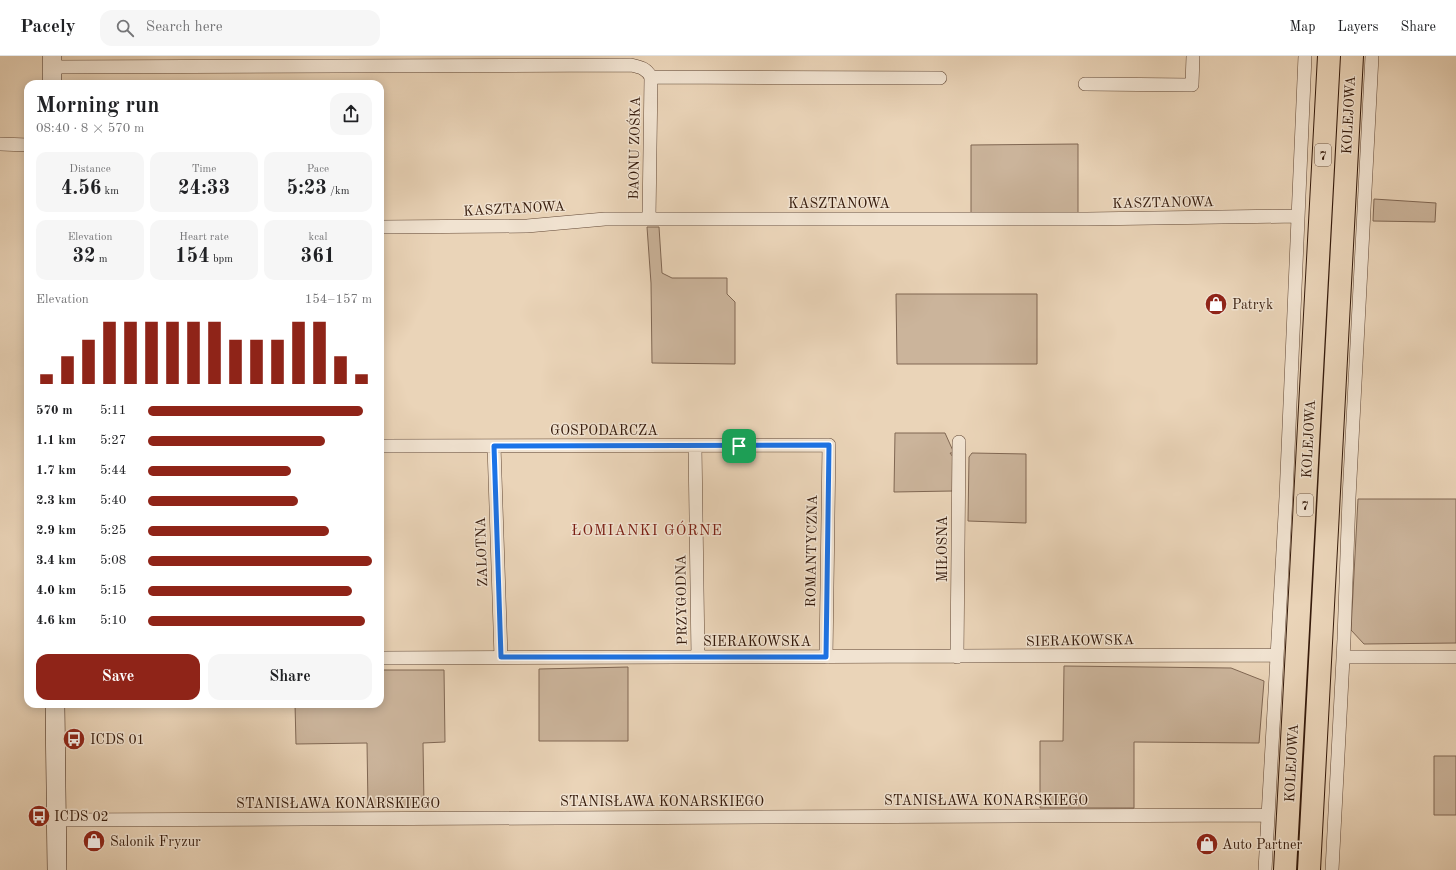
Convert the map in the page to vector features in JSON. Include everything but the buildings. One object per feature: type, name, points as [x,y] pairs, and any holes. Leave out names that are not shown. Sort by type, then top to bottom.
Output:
[{"type":"highway","name":"KOLEJOWA","points":[[1285,870],[1329,56]]},
{"type":"highway","name":"KOLEJOWA","points":[[1309,870],[1352,56]]},
{"type":"street","points":[[1085,84],[1192,85],[1193,56]]},
{"type":"street","name":"KOLEJOWA","points":[[1265,870],[1277,655],[1305,56]]},
{"type":"street","name":"KOLEJOWA","points":[[1332,870],[1344,657],[1349,498],[1372,56]]},
{"type":"street","name":"BAONU ZOŚKA","points":[[52,69],[631,65],[641,67],[647,70],[651,77],[648,219]]},
{"type":"street","name":"BAONU ZOŚKA","points":[[651,77],[940,78]]},
{"type":"street","points":[[0,144],[24,145]]},
{"type":"street","name":"KASZTANOWA","points":[[384,227],[527,226],[586,220],[648,219],[1087,219],[1298,216]]},
{"type":"street","name":"MIŁOSNA","points":[[957,657],[959,442]]},
{"type":"street","name":"GOSPODARCZA","points":[[384,446],[829,445]]},
{"type":"street","name":"ROMANTYCZNA","points":[[826,657],[829,445]]},
{"type":"street","name":"ZALOTNA","points":[[494,446],[501,657]]},
{"type":"street","name":"PRZYGODNA","points":[[694,446],[698,657]]},
{"type":"street","name":"SIERAKOWSKA","points":[[384,658],[1277,655]]},
{"type":"street","points":[[1344,657],[1456,657]]},
{"type":"street","points":[[55,708],[57,870]]},
{"type":"street","name":"STANISŁAWA KONARSKIEGO","points":[[56,820],[1268,815]]},
{"type":"shaded area","points":[[1078,144],[1078,213],[971,213],[971,145]]},
{"type":"shaded area","points":[[1374,199],[1436,203],[1435,222],[1373,221]]},
{"type":"shaded area","points":[[647,227],[659,227],[662,273],[672,278],[727,278],[727,294],[735,302],[735,364],[652,363],[651,283]]},
{"type":"shaded area","points":[[896,294],[1037,294],[1037,364],[897,364]]},
{"type":"shaded area","points":[[895,433],[945,433],[954,453],[950,453],[953,457],[953,491],[894,492]]},
{"type":"shaded area","points":[[972,453],[1026,454],[1026,523],[968,521],[969,457]]},
{"type":"shaded area","points":[[1358,499],[1456,499],[1456,643],[1364,644],[1351,630]]},
{"type":"shaded area","points":[[1064,666],[1231,668],[1264,681],[1259,743],[1134,742],[1134,808],[1040,808],[1040,741],[1063,741]]},
{"type":"shaded area","points":[[628,667],[628,741],[539,741],[539,669]]},
{"type":"shaded area","points":[[384,670],[444,670],[445,742],[423,743],[424,807],[368,807],[367,743],[296,744],[295,708],[384,708]]},
{"type":"shaded area","points":[[1434,756],[1456,756],[1456,815],[1434,815]]},
{"type":"place","name":"Patryk","points":[[1216,304]]},
{"type":"place","name":"ICDS 01","points":[[74,739]]},
{"type":"place","name":"ICDS 02","points":[[39,816]]},
{"type":"place","name":"Salonik Fryzur","points":[[94,841]]},
{"type":"place","name":"Auto Partner","points":[[1207,844]]},
{"type":"district","name":"ŁOMIANKI GÓRNE","points":[[647,530]]},
{"type":"route","points":[[829,445],[826,657],[501,657],[494,446],[739,446],[829,445]]}]
